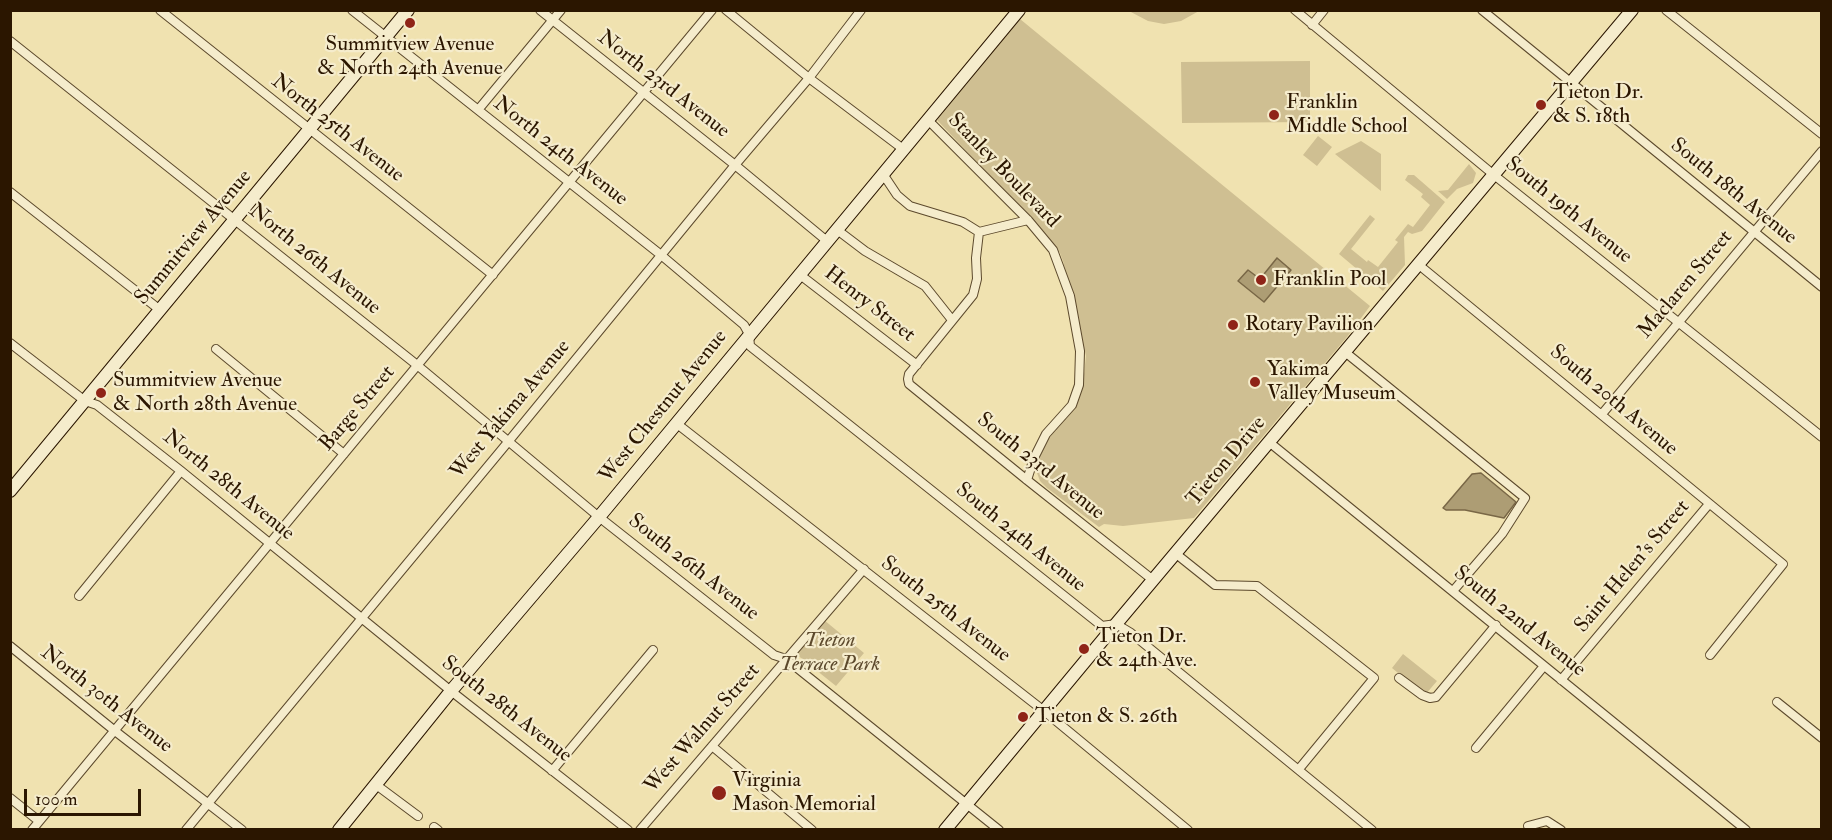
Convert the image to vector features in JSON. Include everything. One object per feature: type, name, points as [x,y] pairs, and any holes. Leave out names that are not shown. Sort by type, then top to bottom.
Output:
[{"type":"main road","name":"Summitview Avenue","points":[[10,491],[408,10]]},
{"type":"main road","name":"West Chestnut Avenue","points":[[339,830],[451,691],[599,517],[1019,10]]},
{"type":"main road","name":"Tieton Drive","points":[[945,830],[1632,10]]},
{"type":"street","name":"North 25th Avenue","points":[[160,10],[493,275]]},
{"type":"street","name":"North 24th Avenue","points":[[352,10],[662,255]]},
{"type":"street","name":"North 23rd Avenue","points":[[540,10],[735,165]]},
{"type":"street","points":[[478,110],[561,10]]},
{"type":"street","name":"Barge Street","points":[[32,830],[645,94],[712,10]]},
{"type":"street","points":[[726,10],[809,78],[903,149]]},
{"type":"street","name":"West Yakima Avenue","points":[[186,830],[809,78],[861,10]]},
{"type":"street","name":"South 19th Avenue","points":[[1295,10],[1494,175],[1821,437]]},
{"type":"street","points":[[1312,24],[1324,10]]},
{"type":"street","name":"South 18th Avenue","points":[[1482,10],[1821,287]]},
{"type":"street","points":[[1666,10],[1821,134]]},
{"type":"street","name":"North 26th Avenue","points":[[10,41],[417,365],[508,442]]},
{"type":"street","name":"Stanley Boulevard","points":[[928,120],[1028,220],[1053,250],[1070,296],[1080,351],[1079,385],[1072,405],[1047,435],[1034,458],[1027,480]]},
{"type":"street","name":"Maclaren Street","points":[[1602,414],[1821,151]]},
{"type":"street","points":[[735,165],[827,241]]},
{"type":"street","points":[[882,174],[897,195],[910,206],[963,222],[980,232],[1028,220]]},
{"type":"street","points":[[10,192],[160,310]]},
{"type":"street","points":[[837,229],[865,251],[925,286],[952,320]]},
{"type":"street","points":[[917,365],[973,295],[977,279],[976,258],[980,232]]},
{"type":"street","name":"South 24th Avenue","points":[[662,255],[744,326],[749,334],[750,346],[1102,626],[1116,624],[1372,830]]},
{"type":"street","name":"South 20th Avenue","points":[[1419,265],[1783,564],[1710,655]]},
{"type":"street","name":"Henry Street","points":[[799,273],[917,365]]},
{"type":"street","name":"North 28th Avenue","points":[[10,343],[85,401],[97,405],[362,618]]},
{"type":"street","points":[[216,350],[344,454]]},
{"type":"street","points":[[1345,352],[1525,498],[1502,534],[1453,591]]},
{"type":"street","name":"South 23rd Avenue","points":[[917,365],[908,379],[909,384],[1153,580]]},
{"type":"street","name":"South 25th Avenue","points":[[676,423],[1044,711],[1188,830]]},
{"type":"street","name":"South 26th Avenue","points":[[508,442],[599,517],[774,654],[786,659],[999,830]]},
{"type":"street","name":"South 22nd Avenue","points":[[1269,442],[1746,830]]},
{"type":"street","points":[[79,596],[181,471]]},
{"type":"street","name":"Saint Helen's Street","points":[[1561,680],[1709,504]]},
{"type":"street","points":[[1175,554],[1215,585],[1257,586],[1374,678],[1299,769]]},
{"type":"street","name":"West Walnut Street","points":[[640,830],[864,569]]},
{"type":"street","name":"South 28th Avenue","points":[[362,618],[628,830]]},
{"type":"street","points":[[1399,678],[1422,695],[1430,698],[1436,697],[1496,625]]},
{"type":"street","name":"North 30th Avenue","points":[[10,646],[242,830]]},
{"type":"street","points":[[552,771],[653,650]]},
{"type":"street","points":[[1476,748],[1544,666]]},
{"type":"street","points":[[1777,702],[1821,738]]},
{"type":"street","points":[[712,746],[812,830]]},
{"type":"street","points":[[375,784],[418,816]]},
{"type":"street","points":[[10,798],[39,821]]},
{"type":"street","points":[[1527,826],[1547,821],[1561,830]]},
{"type":"green space","points":[[1129,11],[1199,11],[1181,21],[1164,24],[1148,21]]},
{"type":"green space","points":[[1020,19],[1370,306],[1347,337],[1194,518],[1123,526],[1104,524],[1099,527],[1047,488],[1040,481],[1037,473],[1037,464],[1046,442],[1077,402],[1083,383],[1086,356],[1063,261],[1047,236],[937,120]]},
{"type":"green space","points":[[1310,61],[1310,122],[1182,123],[1181,62]]},
{"type":"green space","points":[[1318,136],[1332,147],[1317,166],[1303,155]]},
{"type":"green space","points":[[1361,141],[1381,154],[1381,191],[1335,154]]},
{"type":"green space","points":[[1469,164],[1476,173],[1473,183],[1457,189],[1447,199],[1438,191],[1448,190]]},
{"type":"green space","points":[[1408,175],[1414,175],[1445,202],[1422,231],[1412,234],[1408,232],[1404,237],[1405,265],[1383,291],[1339,254],[1370,215],[1375,219],[1351,249],[1367,262],[1368,260],[1378,267],[1398,242],[1395,240],[1408,224],[1413,227],[1430,205],[1421,197],[1423,194],[1405,180]]},
{"type":"green space","name":"Tieton Terrace Park","points":[[824,620],[864,653],[836,686],[796,654]]},
{"type":"green space","points":[[1403,654],[1437,681],[1425,695],[1392,668]]},
{"type":"shaded area","name":"Franklin Pool","points":[[1277,258],[1291,270],[1264,302],[1238,281],[1248,270],[1260,279]]},
{"type":"shaded area","points":[[1481,473],[1516,502],[1504,518],[1443,508],[1472,474]]},
{"type":"place","name":"Summitview Avenue & North 24th Avenue","points":[[410,23]]},
{"type":"place","name":"Tieton Dr. & S. 18th","points":[[1541,105]]},
{"type":"place","name":"Franklin Middle School","points":[[1274,115]]},
{"type":"place","name":"Franklin Pool","points":[[1261,280]]},
{"type":"place","name":"Rotary Pavilion","points":[[1233,325]]},
{"type":"place","name":"Yakima Valley Museum","points":[[1255,382]]},
{"type":"place","name":"Summitview Avenue & North 28th Avenue","points":[[101,393]]},
{"type":"place","name":"Tieton Dr. & 24th Ave.","points":[[1084,649]]},
{"type":"place","name":"Tieton & S. 26th","points":[[1023,717]]},
{"type":"place","name":"Virginia Mason Memorial","points":[[719,793]]}]
